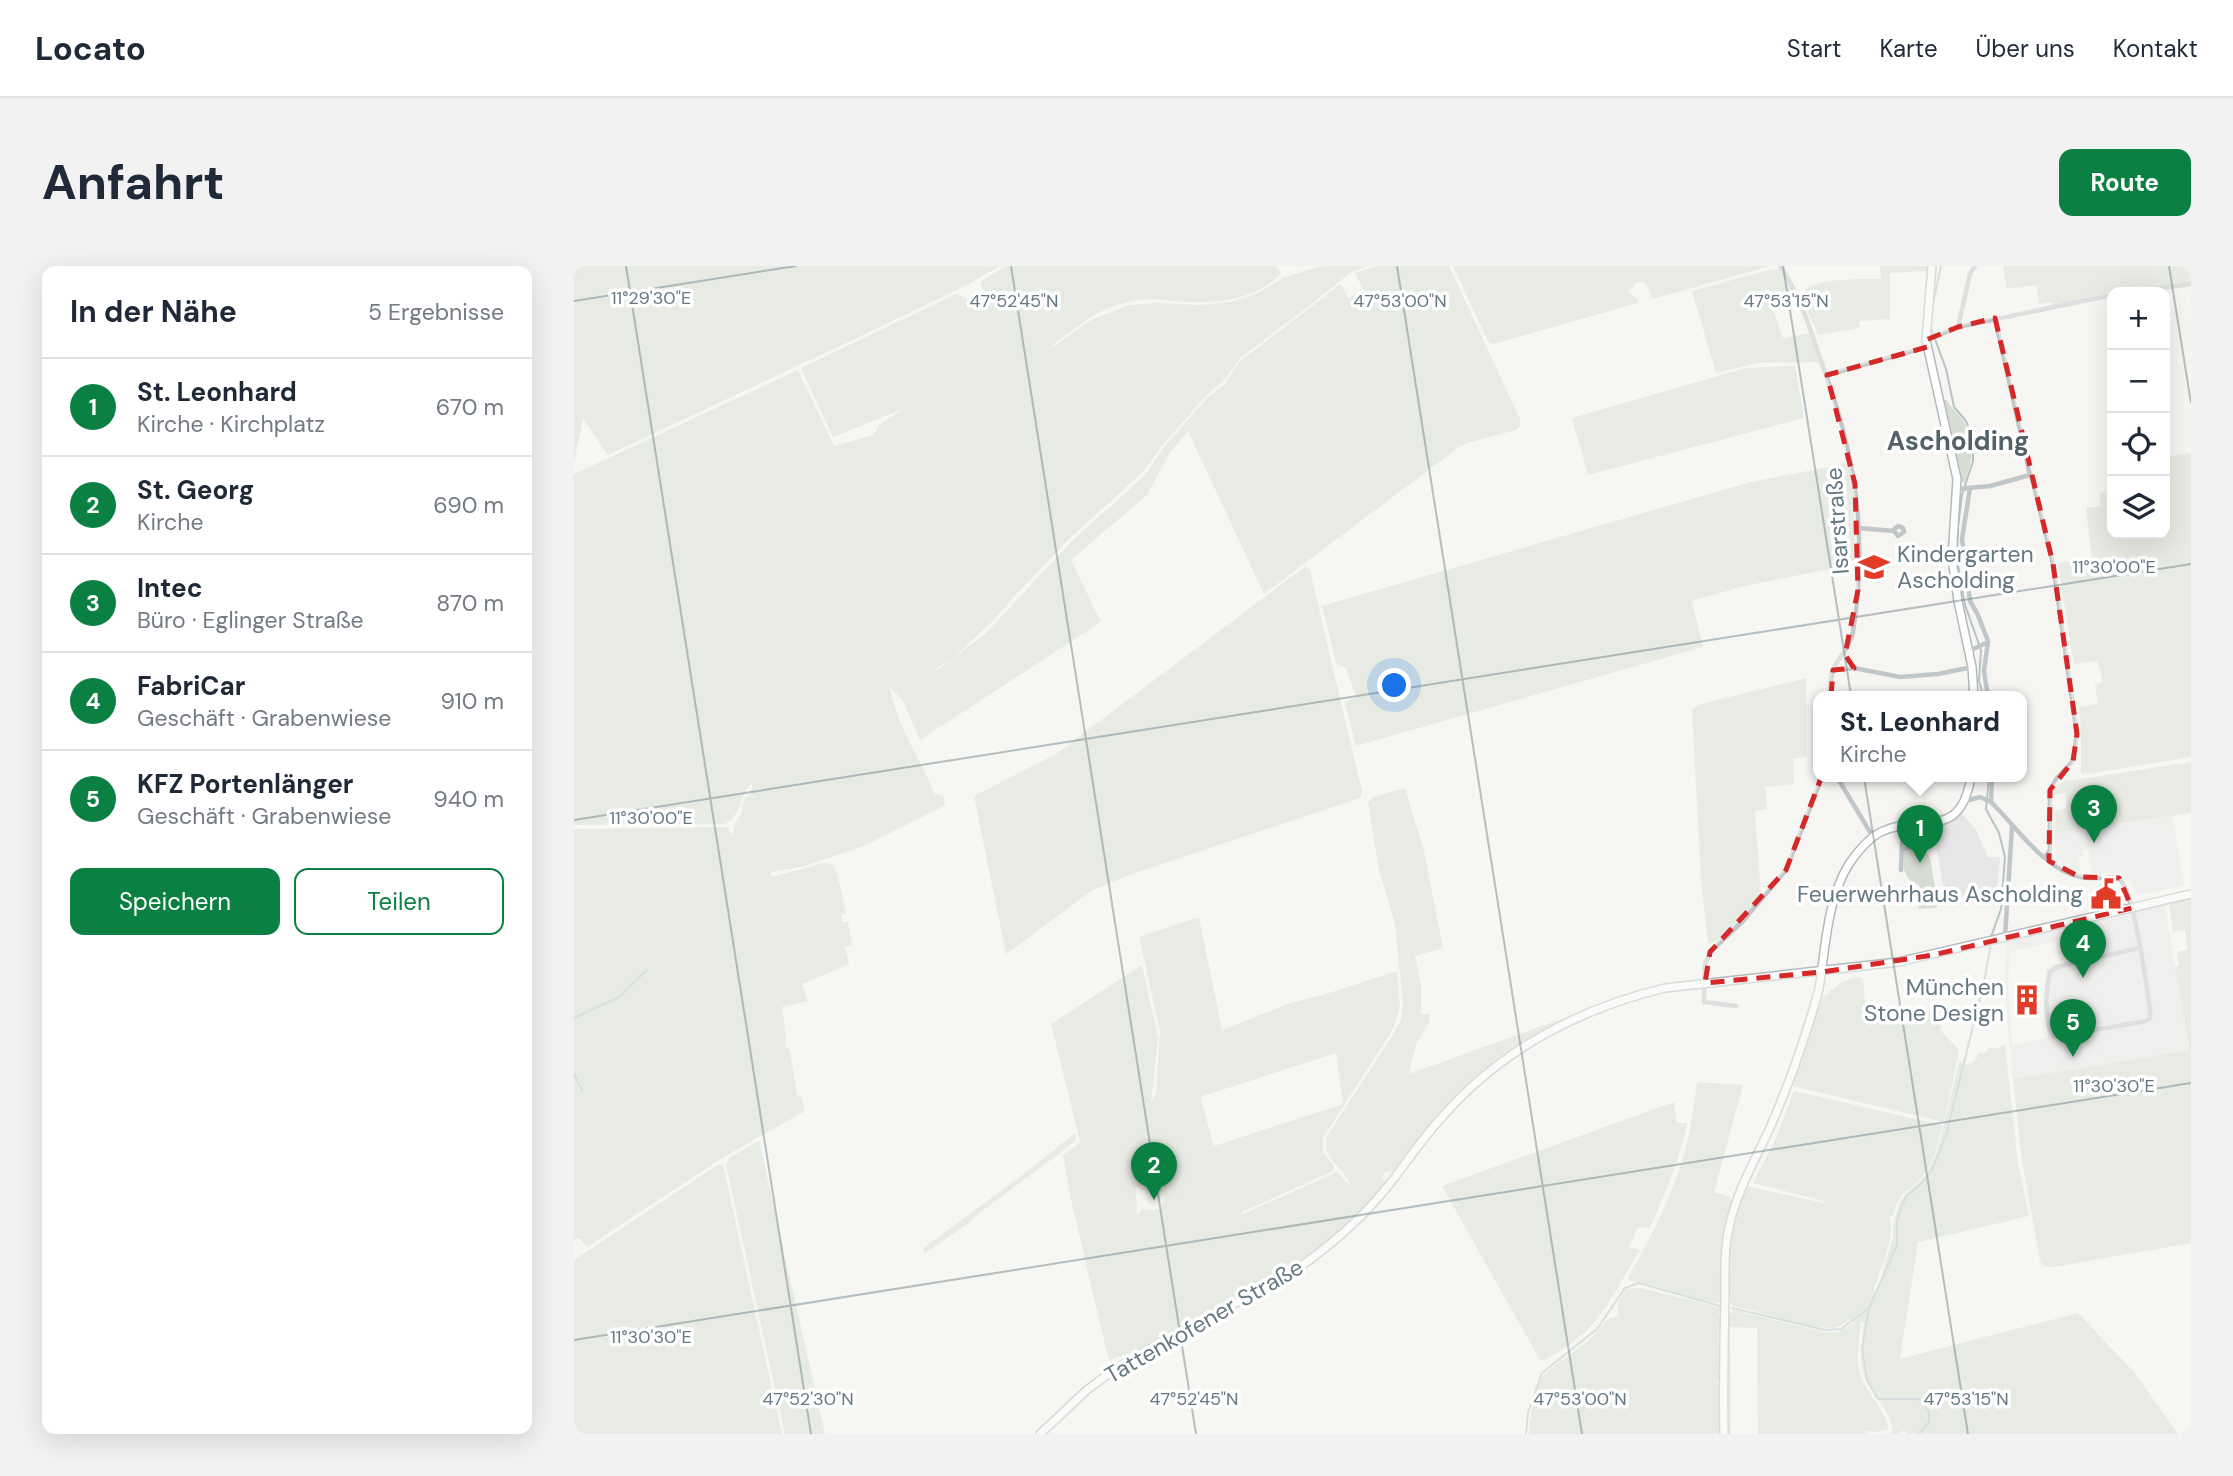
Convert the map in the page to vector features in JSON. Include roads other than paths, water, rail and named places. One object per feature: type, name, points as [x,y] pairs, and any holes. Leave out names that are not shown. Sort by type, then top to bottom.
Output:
[{"type":"main road","points":[[1933,266],[1930,340],[1956,473],[1964,489],[1952,559],[1958,601],[1972,649],[1974,691]]},
{"type":"main road","points":[[1724,1434],[1724,1312],[1728,1230],[1738,1197],[1769,1130],[1819,992],[1838,887],[1855,856],[1873,836],[1886,830],[1948,818],[1966,802],[1970,782]]},
{"type":"main road","name":"Tattenkofener Straße","points":[[1040,1434],[1088,1389],[1114,1370],[1291,1274],[1321,1252],[1371,1204],[1444,1114],[1473,1086],[1531,1042],[1584,1014],[1652,992],[1705,983],[1822,972],[1898,961],[2191,894]]},
{"type":"street","name":"Isarstraße","points":[[1780,266],[1797,292],[1827,375],[1856,484],[1858,590],[1852,635],[1844,655],[1833,670],[1830,691]]},
{"type":"street","points":[[1958,327],[1970,274],[1975,266]]},
{"type":"street","points":[[2170,287],[2191,284]]},
{"type":"street","points":[[1827,375],[1930,340],[1958,327],[2107,296]]},
{"type":"street","points":[[1995,318],[2053,564],[2077,733],[2073,761],[2056,779],[2050,790],[2050,850],[2045,858]]},
{"type":"street","points":[[1987,691],[1984,671],[1988,641],[1970,601],[1962,539],[1964,489],[1990,486],[2031,475]]},
{"type":"street","points":[[1858,528],[1894,531]]},
{"type":"street","points":[[1972,649],[1988,641]]},
{"type":"street","points":[[1844,655],[1854,668]]},
{"type":"street","points":[[1833,670],[1854,668],[1902,677],[1938,674],[1972,667]]},
{"type":"street","points":[[1737,1006],[1704,1002],[1705,964],[1710,953],[1743,921],[1786,870],[1820,782]]},
{"type":"street","points":[[1840,782],[1873,836]]},
{"type":"street","points":[[1986,800],[1991,782]]},
{"type":"street","points":[[1969,790],[1986,800],[2058,868],[2080,877],[2119,877],[2128,889],[2132,908],[2150,1008],[2150,1018],[2146,1021],[2054,1037],[2047,1012],[2050,972],[2057,967],[2139,948]]},
{"type":"street","points":[[1966,802],[1986,800]]},
{"type":"street","points":[[1901,870],[1902,842],[1906,837],[1907,825]]},
{"type":"street","points":[[1903,849],[1924,845],[1921,825]]},
{"type":"street","points":[[2001,939],[2013,826]]},
{"type":"waterway","points":[[1932,308],[1941,266]]},
{"type":"waterway","points":[[1931,328],[1946,369],[1954,407],[1966,421],[1973,441],[1973,461],[1962,495],[1957,560],[1965,605],[1981,650],[1979,681],[1982,691]]},
{"type":"waterway","points":[[1989,782],[1986,809],[1999,833],[2005,857],[2001,909],[1991,937]]},
{"type":"waterway","points":[[1919,1434],[1929,1422],[1929,1413],[1919,1399],[1878,1399],[1867,1380],[1862,1349],[1869,1308],[1897,1245],[1897,1220],[1906,1196],[1922,1183],[1932,1170],[1946,1135],[1991,943]]},
{"type":"waterway","points":[[574,1018],[619,997],[647,970]]},
{"type":"waterway","points":[[574,1074],[582,1090]]},
{"type":"waterway","points":[[1526,1434],[1528,1413],[1542,1373],[1597,1329],[1625,1288],[1639,1283],[1720,1306]]},
{"type":"waterway","points":[[1732,1308],[1825,1330],[1841,1329],[1868,1309]]},
{"type":"place","name":"Kindergarten Ascholding","points":[[1874,567]]},
{"type":"place","name":"Intec","points":[[2094,843]]},
{"type":"place","name":"St. Leonhard","points":[[1920,863]]},
{"type":"place","name":"Feuerwehrhaus Ascholding","points":[[2106,894]]},
{"type":"place","name":"FabriCar","points":[[2083,978]]},
{"type":"place","name":"München Stone Design","points":[[2027,1000]]},
{"type":"place","name":"KFZ Portenlänger","points":[[2073,1057]]},
{"type":"place","name":"St. Georg","points":[[1154,1200]]},
{"type":"district","name":"Ascholding","points":[[1958,441]]}]
